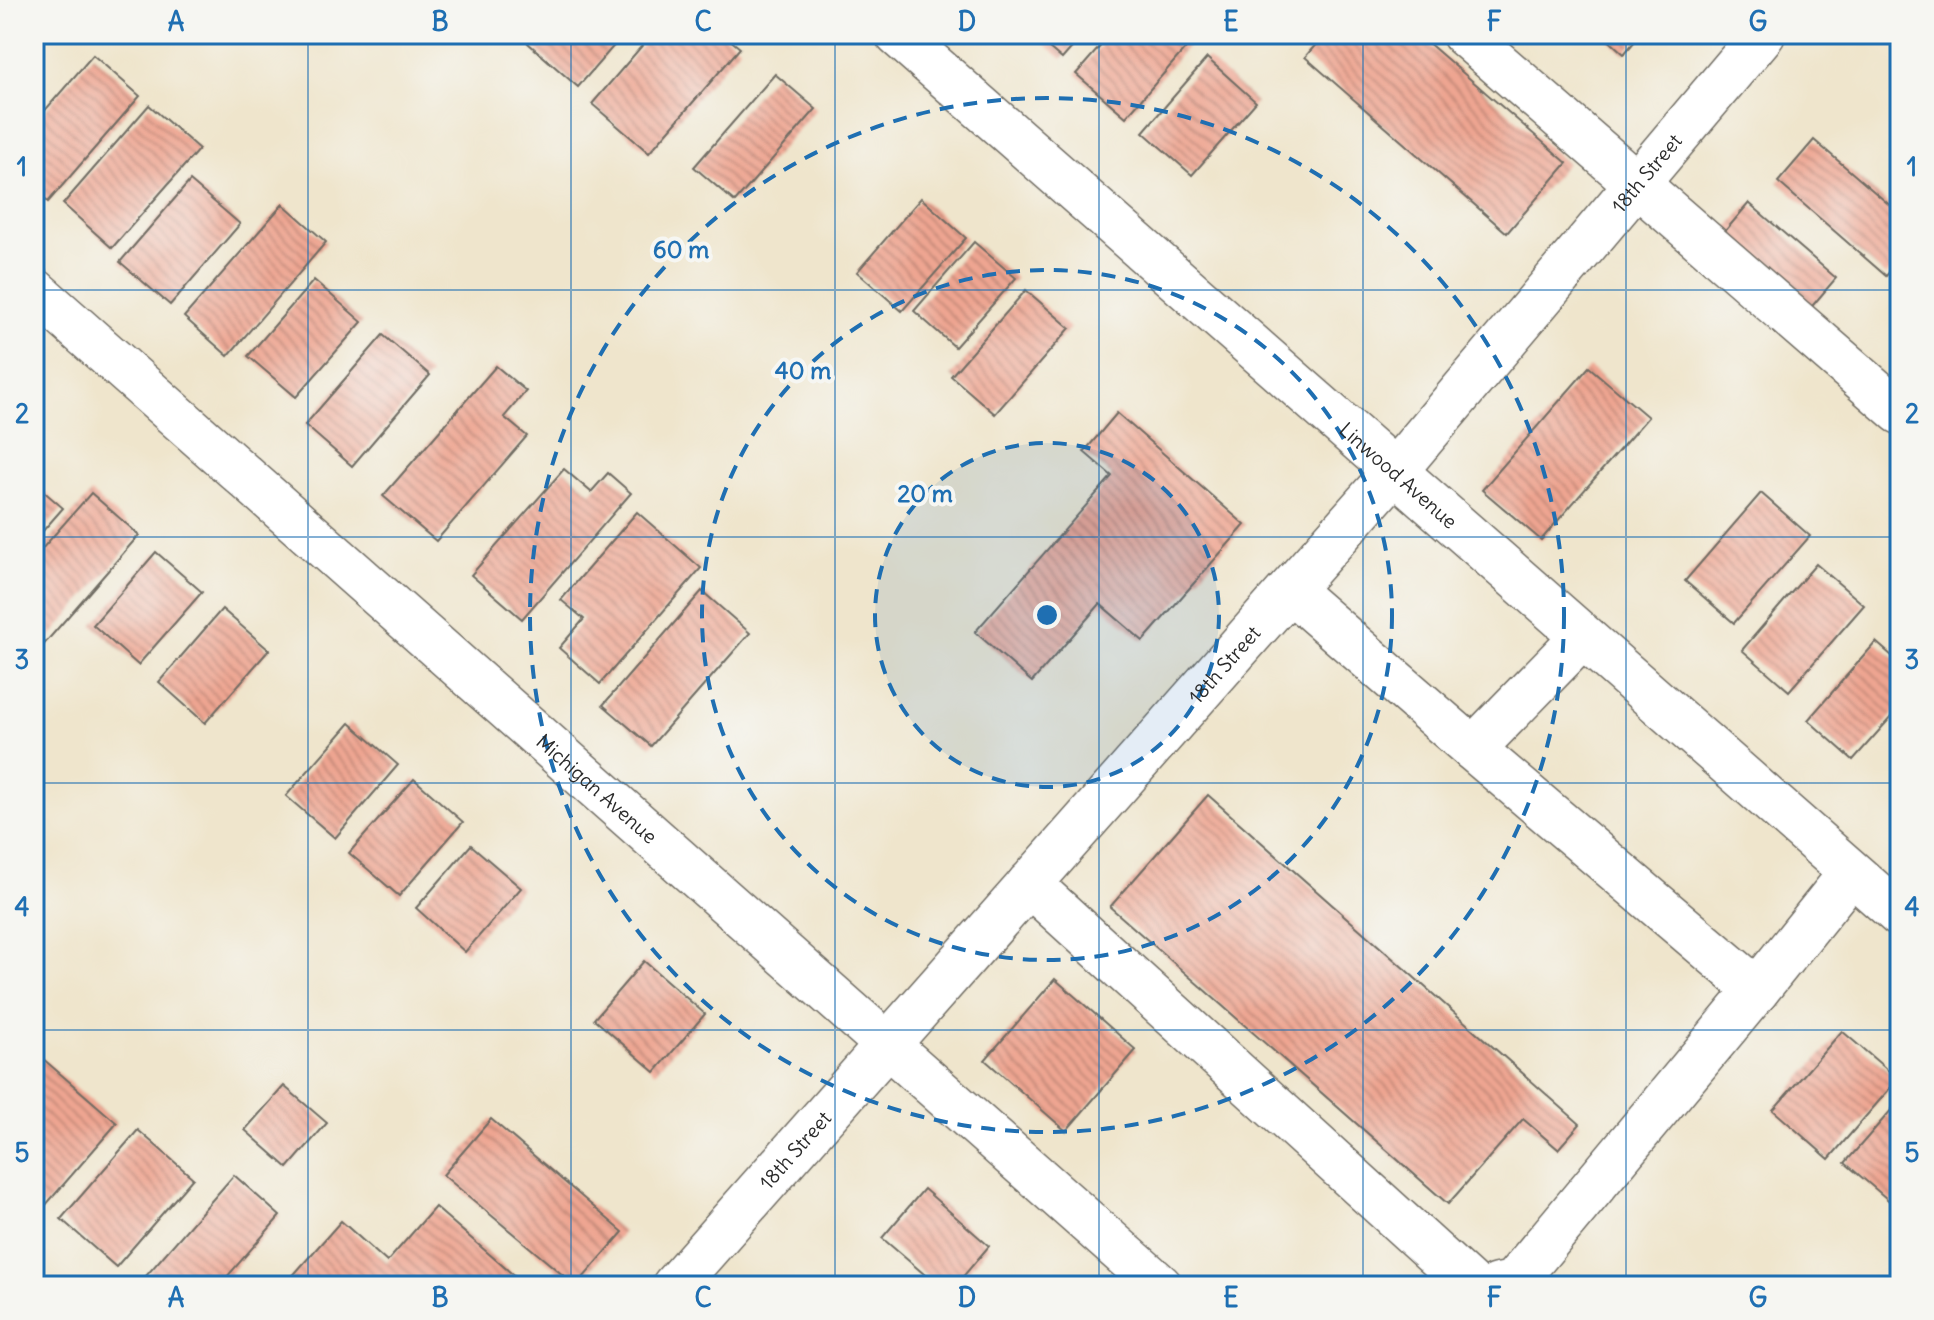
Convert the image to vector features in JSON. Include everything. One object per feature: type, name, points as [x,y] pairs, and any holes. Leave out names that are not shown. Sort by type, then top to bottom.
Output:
[{"type":"street","name":"Linwood Avenue","points":[[897,34],[1900,915]]},
{"type":"street","points":[[1464,34],[1900,412]]},
{"type":"street","name":"18th Street","points":[[674,1286],[1394,472],[1763,34]]},
{"type":"street","name":"Michigan Avenue","points":[[34,290],[1160,1286]]},
{"type":"street","points":[[1290,590],[1757,990]]},
{"type":"street","points":[[1473,749],[1582,637]]},
{"type":"street","points":[[1497,1286],[1513,1283],[1851,873]]},
{"type":"street","points":[[1029,884],[1471,1286]]},
{"type":"building","points":[[535,34],[624,34],[578,87],[528,43]]},
{"type":"building","points":[[652,34],[723,34],[740,48],[649,153],[592,104]]},
{"type":"building","points":[[1033,34],[1084,34],[1062,59]]},
{"type":"building","points":[[1111,34],[1198,34],[1126,117],[1076,74]]},
{"type":"building","points":[[1325,34],[1418,34],[1567,163],[1507,233],[1305,57]]},
{"type":"building","points":[[1602,34],[1641,34],[1624,54]]},
{"type":"building","points":[[93,55],[140,96],[48,202],[34,190],[34,123]]},
{"type":"building","points":[[1207,58],[1256,102],[1192,175],[1143,132]]},
{"type":"building","points":[[775,74],[816,109],[735,202],[694,167]]},
{"type":"building","points":[[149,105],[199,149],[112,248],[63,204]]},
{"type":"building","points":[[1814,140],[1900,214],[1900,260],[1886,276],[1778,182]]},
{"type":"building","points":[[190,181],[240,224],[170,305],[120,262]]},
{"type":"building","points":[[921,198],[966,238],[902,311],[857,272]]},
{"type":"building","points":[[1749,203],[1836,278],[1802,318],[1715,243]]},
{"type":"building","points":[[283,204],[326,242],[228,356],[184,317]]},
{"type":"building","points":[[974,242],[1016,278],[955,347],[914,311]]},
{"type":"building","points":[[314,280],[362,322],[296,397],[248,356]]},
{"type":"building","points":[[1026,290],[1070,328],[995,414],[951,376]]},
{"type":"building","points":[[383,335],[430,375],[352,466],[305,425]]},
{"type":"building","points":[[496,366],[526,391],[504,417],[527,436],[436,541],[383,496]]},
{"type":"building","points":[[1589,367],[1648,417],[1541,540],[1482,490]]},
{"type":"building","points":[[1117,413],[1245,525],[1143,641],[1100,604],[1032,682],[975,632],[1112,476],[1084,452]]},
{"type":"building","points":[[564,469],[591,492],[608,473],[631,493],[522,619],[471,575]]},
{"type":"building","points":[[34,483],[63,508],[34,541]]},
{"type":"building","points":[[91,493],[139,535],[39,650],[34,646],[34,558]]},
{"type":"building","points":[[1761,493],[1810,536],[1734,623],[1685,581]]},
{"type":"building","points":[[637,512],[701,568],[600,684],[559,648],[584,619],[561,600]]},
{"type":"building","points":[[156,552],[202,592],[138,665],[93,625]]},
{"type":"building","points":[[1816,564],[1864,605],[1789,691],[1742,650]]},
{"type":"building","points":[[702,591],[750,633],[651,746],[603,705]]},
{"type":"building","points":[[222,609],[269,650],[205,723],[159,682]]},
{"type":"building","points":[[1876,642],[1900,663],[1900,707],[1853,760],[1808,720]]},
{"type":"building","points":[[350,723],[398,765],[335,838],[286,796]]},
{"type":"building","points":[[414,779],[463,822],[399,896],[349,853]]},
{"type":"building","points":[[1208,795],[1580,1124],[1558,1149],[1523,1119],[1448,1204],[1110,907]]},
{"type":"building","points":[[471,845],[521,888],[465,952],[416,908]]},
{"type":"building","points":[[644,961],[705,1014],[655,1072],[594,1019]]},
{"type":"building","points":[[1055,979],[1136,1050],[1066,1131],[985,1060]]},
{"type":"building","points":[[1842,1031],[1898,1079],[1829,1159],[1773,1110]]},
{"type":"building","points":[[34,1051],[117,1123],[44,1207],[34,1198]]},
{"type":"building","points":[[284,1086],[327,1123],[288,1168],[245,1130]]},
{"type":"building","points":[[1900,1100],[1900,1210],[1845,1163]]},
{"type":"building","points":[[491,1119],[623,1232],[576,1286],[443,1175]]},
{"type":"building","points":[[138,1130],[193,1178],[116,1267],[61,1219]]},
{"type":"building","points":[[234,1175],[280,1216],[219,1286],[141,1286],[139,1284]]},
{"type":"building","points":[[924,1189],[989,1246],[955,1286],[938,1286],[882,1238]]},
{"type":"building","points":[[435,1207],[526,1286],[296,1286],[289,1280],[341,1221],[387,1262]]}]
